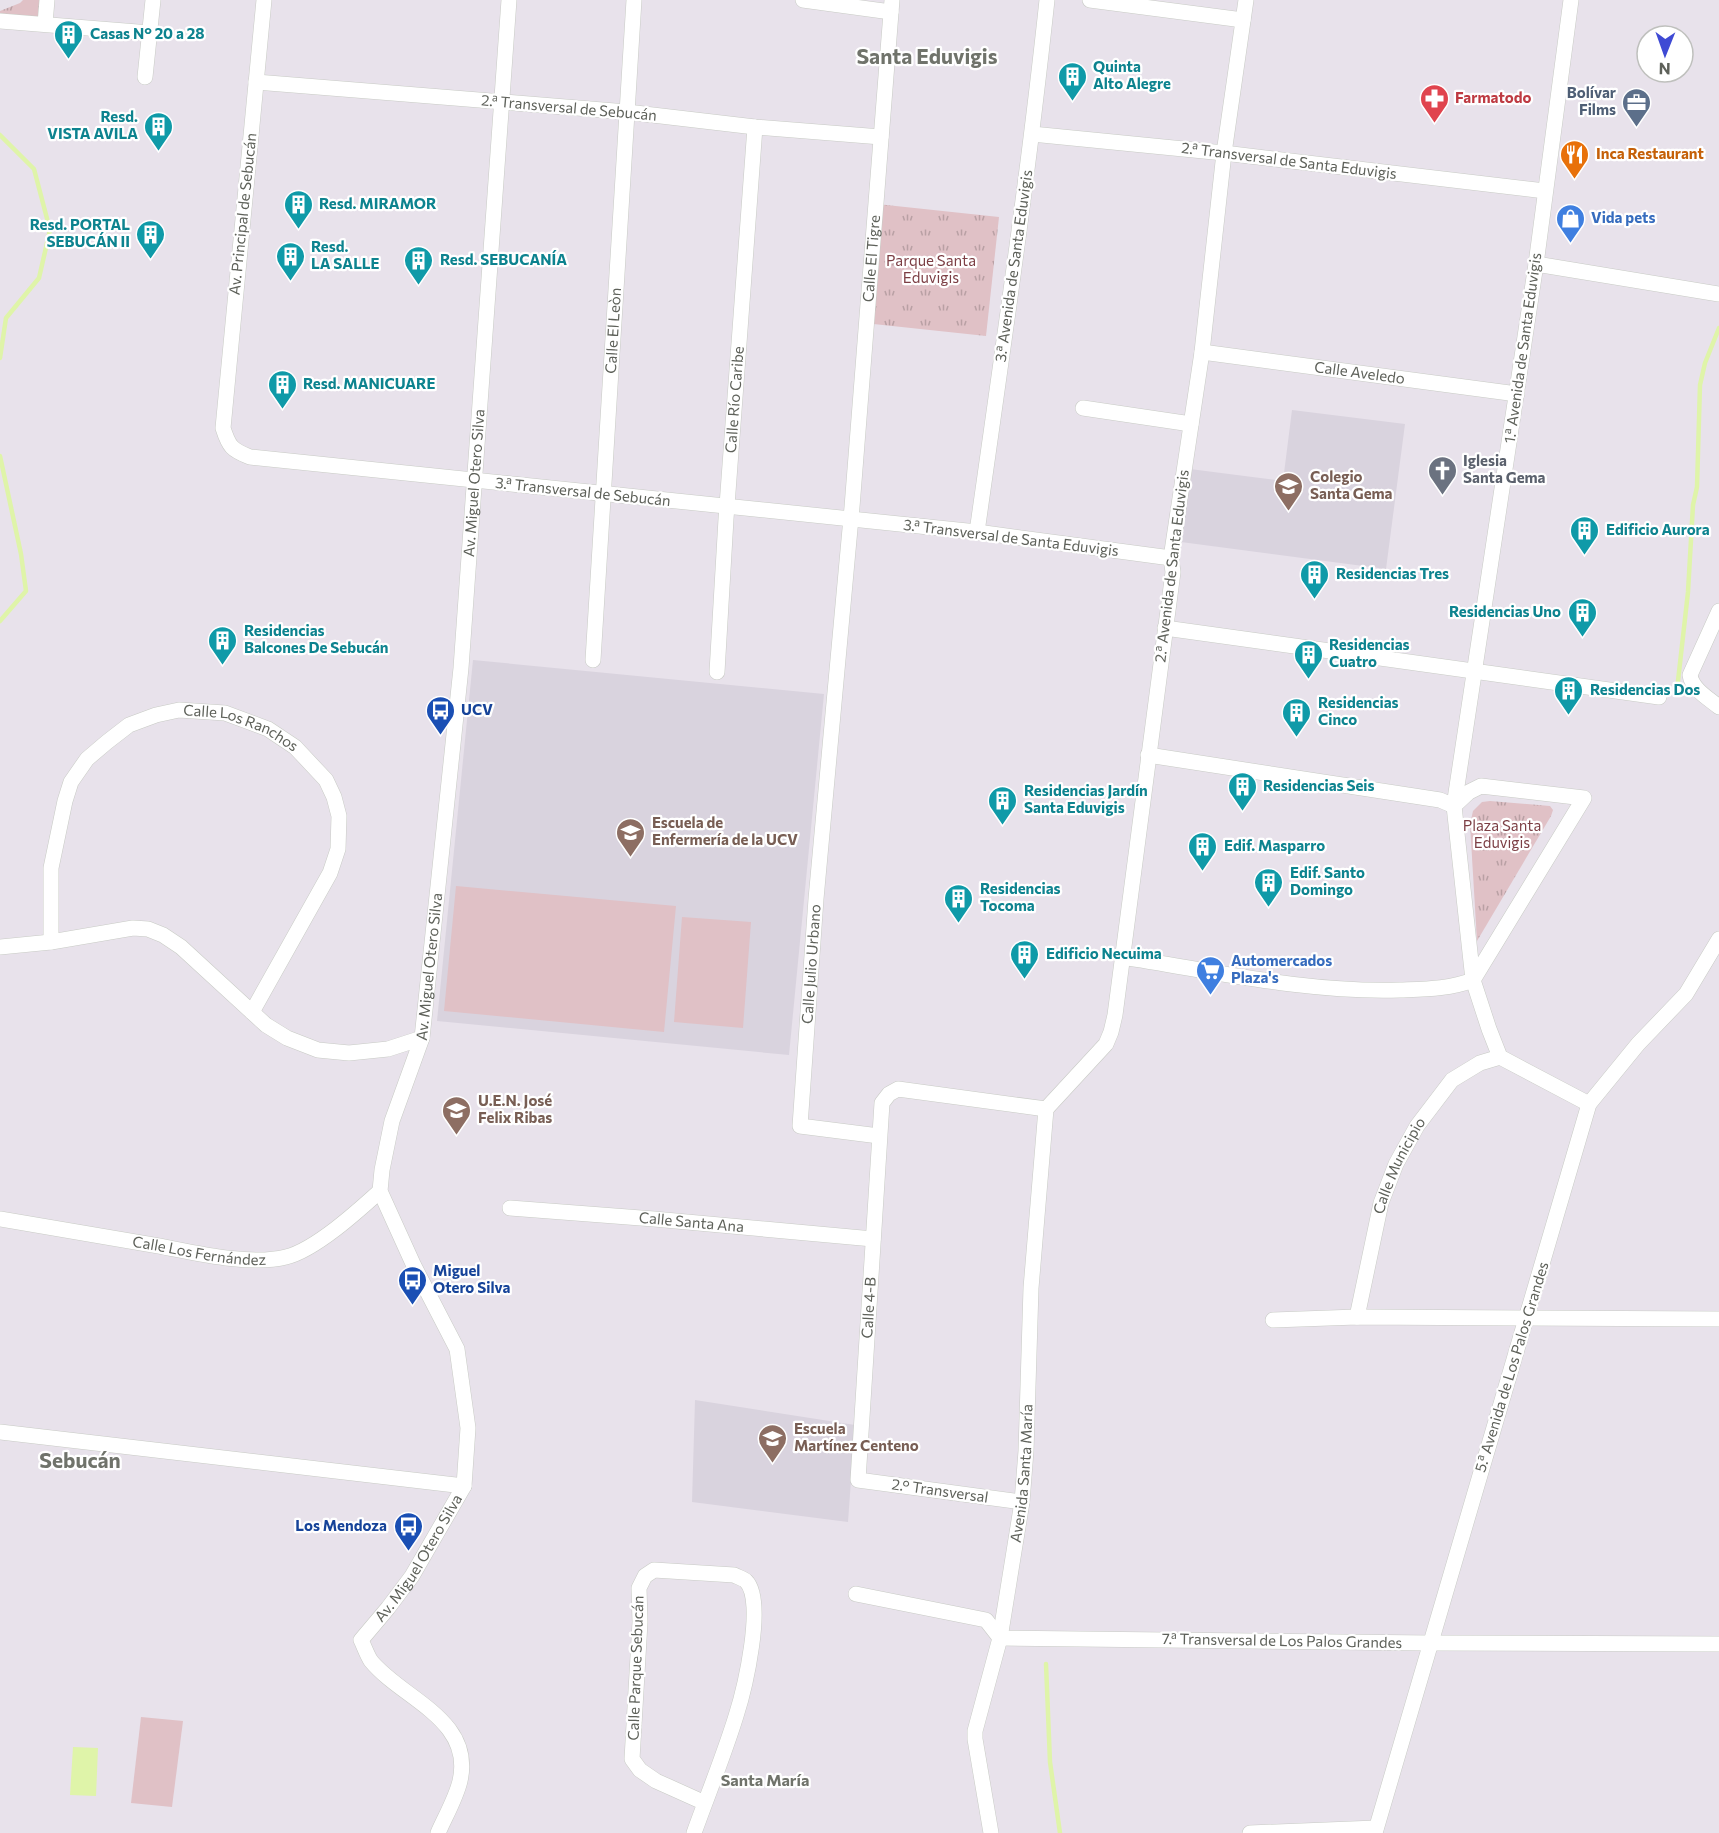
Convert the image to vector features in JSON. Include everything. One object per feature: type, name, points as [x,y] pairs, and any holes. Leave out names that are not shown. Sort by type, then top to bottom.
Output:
[{"type":"street","points":[[45,24],[47,0]]},
{"type":"street","points":[[145,77],[153,0]]},
{"type":"street","name":"Av. Principal de Sebucán","points":[[223,428],[264,0]]},
{"type":"street","name":"Av. Miguel Otero Silva","points":[[438,1833],[460,1782],[461,1761],[457,1742],[448,1728],[430,1710],[370,1660],[361,1640],[412,1576],[464,1486],[468,1428],[457,1349],[414,1266],[380,1191],[392,1121],[422,1038],[461,668],[509,0]]},
{"type":"street","name":"Calle El Leòn","points":[[593,660],[634,0]]},
{"type":"street","points":[[803,0],[892,6]]},
{"type":"street","name":"3.ª Avenida de Santa Eduvigis","points":[[977,532],[1016,263],[1047,0]]},
{"type":"street","points":[[1090,0],[1243,20]]},
{"type":"street","name":"2.ª Avenida de Santa Eduvigis","points":[[1046,1108],[1106,1044],[1115,1015],[1173,572],[1171,558],[1202,352],[1224,153],[1246,0]]},
{"type":"street","name":"1.ª Avenida de Santa Eduvigis","points":[[1473,980],[1454,806],[1536,264],[1571,0]]},
{"type":"street","name":"Calle El Tigre","points":[[851,519],[892,6]]},
{"type":"street","points":[[0,21],[150,33]]},
{"type":"street","name":"2.ª Transversal de Sebucán","points":[[256,82],[627,112],[755,127],[881,137]]},
{"type":"street","name":"Calle Río Caribe","points":[[717,672],[755,127]]},
{"type":"street","name":"2.ª Transversal de Santa Eduvigis","points":[[1032,134],[1224,153],[1545,191]]},
{"type":"street","points":[[1536,264],[1719,294]]},
{"type":"street","name":"Calle Aveledo","points":[[1202,352],[1517,394]]},
{"type":"street","points":[[1083,408],[1191,424]]},
{"type":"street","name":"3.ª Transversal de Sebucán","points":[[223,428],[235,452],[250,458],[851,519]]},
{"type":"street","name":"3.ª Transversal de Santa Eduvigis","points":[[851,519],[977,532],[1171,558]]},
{"type":"street","name":"Calle Julio Urbano","points":[[851,519],[816,899],[800,1126],[879,1136]]},
{"type":"street","points":[[1719,610],[1690,675],[1695,687],[1719,707]]},
{"type":"street","points":[[1165,628],[1659,697]]},
{"type":"street","name":"Calle Los Ranchos","points":[[51,942],[51,868],[58,831],[71,782],[87,759],[129,725],[156,715],[179,710],[225,713],[268,729],[295,747],[326,780],[339,816],[338,849],[330,873],[252,1012]]},
{"type":"street","points":[[1122,957],[1306,987],[1373,991],[1457,986],[1473,980],[1584,798],[1481,786],[1469,792],[1454,806],[1440,800],[1148,755]]},
{"type":"street","points":[[0,947],[51,942],[123,929],[148,929],[163,935],[181,947],[266,1025],[287,1038],[318,1050],[350,1053],[388,1049],[422,1038]]},
{"type":"street","name":"5.ª Avenida de Los Palos Grandes","points":[[1376,1831],[1589,1104],[1638,1044],[1686,994],[1719,939]]},
{"type":"street","points":[[1473,980],[1500,1057],[1589,1104]]},
{"type":"street","name":"Calle Municipio","points":[[1357,1317],[1381,1203],[1396,1164],[1417,1126],[1452,1080],[1480,1063],[1500,1057]]},
{"type":"street","points":[[879,1136],[882,1103],[889,1094],[898,1089],[1046,1108]]},
{"type":"street","name":"Avenida Santa María","points":[[991,1833],[975,1739],[1000,1638],[1022,1502],[1026,1450],[1031,1288],[1046,1108]]},
{"type":"street","name":"Calle 4-B","points":[[858,1480],[879,1136]]},
{"type":"street","name":"Calle Los Fernández","points":[[0,1219],[209,1255],[264,1259],[288,1257],[308,1247],[342,1224],[380,1191]]},
{"type":"street","name":"Calle Santa Ana","points":[[510,1208],[873,1239]]},
{"type":"street","points":[[1273,1320],[1357,1317],[1719,1319]]},
{"type":"street","points":[[0,1432],[464,1486]]},
{"type":"street","name":"2.° Transversal","points":[[858,1480],[1022,1502]]},
{"type":"street","name":"Calle Parque Sebucán","points":[[694,1833],[705,1803],[736,1715],[754,1628],[753,1591],[746,1580],[734,1575],[654,1570],[645,1576],[639,1588],[640,1622],[632,1759],[640,1770],[656,1781],[705,1803]]},
{"type":"street","points":[[856,1594],[986,1620],[1000,1638]]},
{"type":"street","name":"7.ª Transversal de Los Palos Grandes","points":[[1000,1638],[1719,1644]]},
{"type":"street","points":[[1250,1833],[1376,1831]]},
{"type":"shaded area","name":"Colegio Santa Gema","points":[[1292,410],[1405,424],[1386,569],[1181,542],[1190,469],[1283,481]]},
{"type":"shaded area","name":"Escuela de Enfermería de la UCV","points":[[473,660],[824,694],[789,1055],[437,1021]]},
{"type":"shaded area","name":"Escuela Martínez Centeno","points":[[695,1400],[855,1425],[848,1522],[692,1502]]},
{"type":"shaded area","points":[[73,1747],[98,1748],[96,1796],[70,1795]]},
{"type":"green space","points":[[23,0],[40,0],[39,17],[0,15],[0,11]]},
{"type":"green space","name":"Parque Santa Eduvigis","points":[[877,204],[999,217],[986,336],[864,323]]},
{"type":"green space","name":"Plaza Santa Eduvigis","points":[[1482,802],[1550,806],[1553,810],[1477,941],[1470,824],[1473,811]]},
{"type":"green space","points":[[456,886],[676,906],[664,1032],[444,1011]]},
{"type":"green space","points":[[682,917],[751,922],[743,1028],[674,1022]]},
{"type":"green space","points":[[141,1717],[183,1721],[172,1807],[131,1803]]},
{"type":"waterway","points":[[0,135],[34,169],[50,230],[39,278],[6,318],[0,358]]},
{"type":"waterway","points":[[1678,681],[1688,592],[1693,505],[1697,487],[1700,385],[1705,363],[1719,328]]},
{"type":"waterway","points":[[0,456],[21,554],[26,591],[0,621]]},
{"type":"waterway","points":[[1046,1664],[1050,1762],[1060,1833]]},
{"type":"place","name":"Casas N° 20 a 28","points":[[69,60]]},
{"type":"place","name":"Quinta Alto Alegre","points":[[1072,102]]},
{"type":"place","name":"Farmatodo","points":[[1434,124]]},
{"type":"place","name":"Bolívar Films","points":[[1637,128]]},
{"type":"place","name":"Resd. VISTA AVILA","points":[[159,152]]},
{"type":"place","name":"Inca Restaurant","points":[[1575,180]]},
{"type":"place","name":"Resd. MIRAMOR","points":[[298,230]]},
{"type":"place","name":"Vida pets","points":[[1570,244]]},
{"type":"place","name":"Resd. PORTAL SEBUCÁN II","points":[[151,260]]},
{"type":"place","name":"Resd. LA SALLE","points":[[290,282]]},
{"type":"place","name":"Resd. SEBUCANÍA","points":[[419,286]]},
{"type":"place","name":"Resd. MANICUARE","points":[[282,410]]},
{"type":"place","name":"Iglesia Santa Gema","points":[[1442,496]]},
{"type":"place","name":"Colegio Santa Gema","points":[[1289,512]]},
{"type":"place","name":"Edificio Aurora","points":[[1585,556]]},
{"type":"place","name":"Residencias Tres","points":[[1315,600]]},
{"type":"place","name":"Residencias Uno","points":[[1582,638]]},
{"type":"place","name":"Residencias Balcones De Sebucán","points":[[223,666]]},
{"type":"place","name":"Residencias Cuatro","points":[[1308,680]]},
{"type":"place","name":"Residencias Dos","points":[[1569,716]]},
{"type":"place","name":"UCV","points":[[440,736]]},
{"type":"place","name":"Residencias Cinco","points":[[1297,738]]},
{"type":"place","name":"Residencias Seis","points":[[1242,812]]},
{"type":"place","name":"Residencias Jardín Santa Eduvigis","points":[[1003,826]]},
{"type":"place","name":"Escuela de Enfermería de la UCV","points":[[631,858]]},
{"type":"place","name":"Edif. Masparro","points":[[1203,872]]},
{"type":"place","name":"Edif. Santo Domingo","points":[[1269,908]]},
{"type":"place","name":"Residencias Tocoma","points":[[959,924]]},
{"type":"place","name":"Edificio Necuima","points":[[1025,980]]},
{"type":"place","name":"Automercados Plaza's","points":[[1210,996]]},
{"type":"place","name":"U.E.N. José Felix Ribas","points":[[457,1136]]},
{"type":"place","name":"Miguel Otero Silva","points":[[412,1306]]},
{"type":"place","name":"Escuela Martínez Centeno","points":[[773,1464]]},
{"type":"place","name":"Los Mendoza","points":[[408,1552]]},
{"type":"district","name":"Santa Eduvigis","points":[[927,57]]},
{"type":"district","name":"Sebucán","points":[[80,1461]]},
{"type":"district","name":"Santa María","points":[[765,1780]]}]
